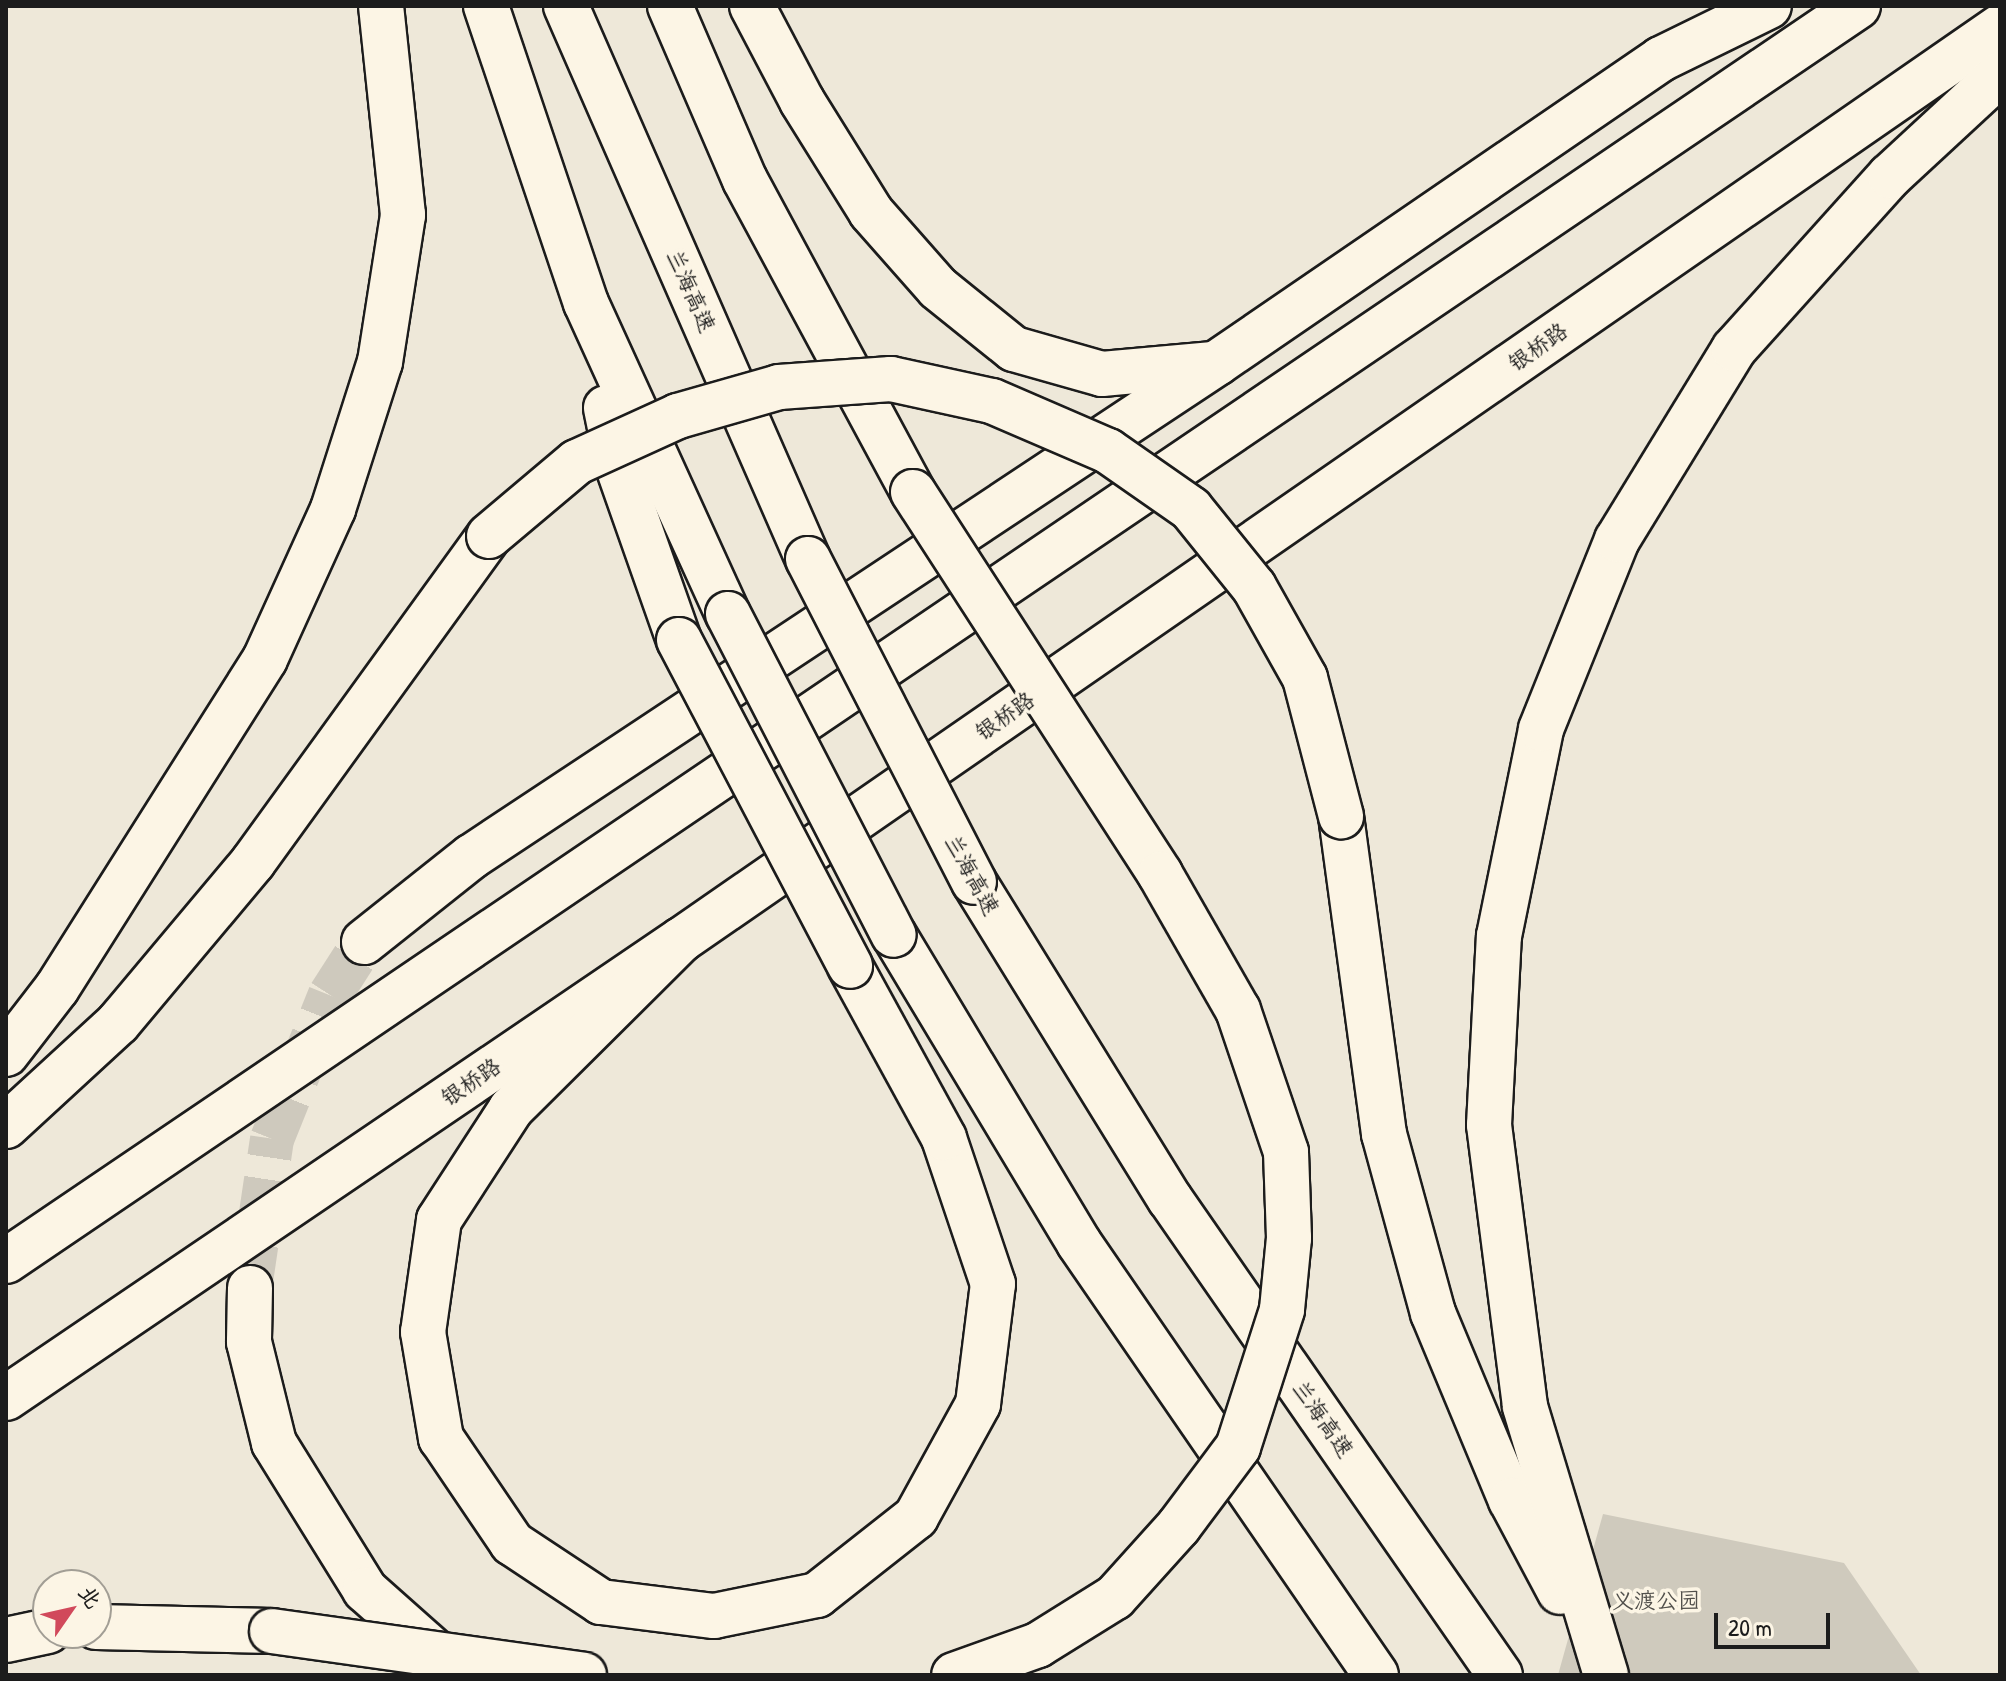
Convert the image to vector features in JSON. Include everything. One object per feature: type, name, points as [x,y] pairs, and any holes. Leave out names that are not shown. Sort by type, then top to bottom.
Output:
[{"type":"main road","points":[[6,1054],[57,988],[265,659],[333,509],[380,362],[403,215],[381,6]]},
{"type":"main road","points":[[486,6],[586,303],[728,614],[894,935],[1079,1243],[1376,1675]]},
{"type":"main road","name":"兰海高速","points":[[566,6],[808,559],[974,882],[1170,1199],[1500,1675]]},
{"type":"main road","points":[[670,6],[745,180],[913,492],[1160,874],[1238,1010],[1286,1152],[1282,1310],[1238,1447],[1179,1526],[1115,1597],[1038,1645],[954,1675]]},
{"type":"main road","points":[[752,6],[802,101],[871,212],[938,288],[1014,349],[1102,374],[1217,363]]},
{"type":"main road","points":[[364,942],[471,857],[1217,363],[1661,59],[1769,6]]},
{"type":"main road","points":[[6,1261],[1858,6]]},
{"type":"main road","name":"银桥路","points":[[6,1398],[681,940],[2000,27]]},
{"type":"main road","points":[[1603,1670],[1525,1406],[1489,1125],[1499,936],[1541,729],[1617,540],[1734,349],[1890,176],[2000,74]]},
{"type":"main road","points":[[586,303],[618,467],[679,640],[944,1138],[993,1284],[978,1404],[916,1517],[817,1595],[714,1616],[601,1602],[512,1543],[441,1438],[423,1332],[439,1220],[511,1109],[681,940]]},
{"type":"main road","points":[[6,1126],[118,1023],[253,862],[489,536],[577,462],[678,416],[779,387],[891,379],[992,401],[1108,451],[1191,509],[1254,587],[1305,678],[1341,816],[1384,1134],[1433,1313],[1511,1500],[1603,1670]]},
{"type":"main road","points":[[250,1288],[249,1342],[274,1443],[365,1590],[461,1675]]},
{"type":"main road","points":[[112,1627],[272,1631],[584,1675]]},
{"type":"main road","points":[[6,1640],[32,1634]]},
{"type":"green space","name":"义渡公园","points":[[1603,1514],[1844,1563],[1921,1675],[1558,1675]]},
{"type":"tunnel","points":[[250,1288],[272,1139],[330,995],[364,942]]}]
